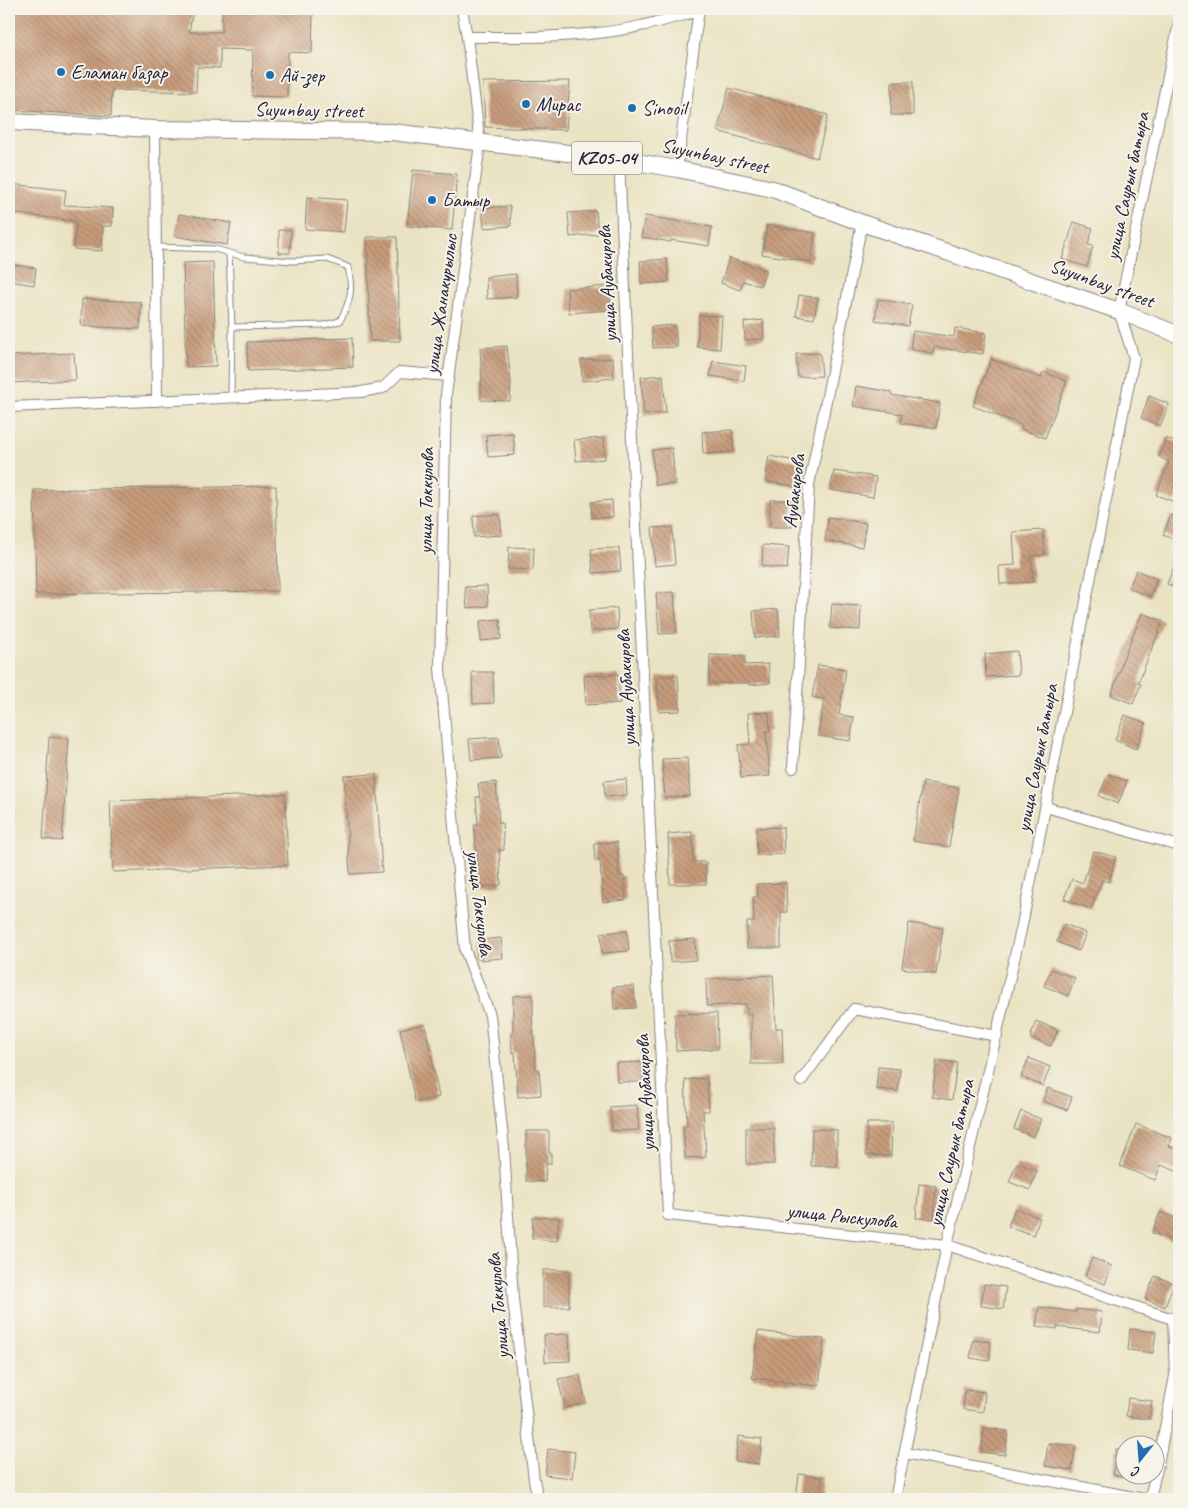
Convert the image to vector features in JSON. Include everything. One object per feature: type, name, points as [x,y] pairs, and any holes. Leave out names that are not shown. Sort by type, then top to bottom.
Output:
[{"type":"main road","name":"Suyunbay street","points":[[9,122],[155,129],[392,132],[480,144],[619,159],[677,169],[772,189],[862,223],[1119,311],[1179,335]]},
{"type":"street","name":"улица Жанакурылыс","points":[[446,395],[480,144],[462,9]]},
{"type":"street","points":[[467,38],[598,33],[645,25],[698,10],[677,169]]},
{"type":"street","name":"улица Саурык батыра","points":[[895,1499],[947,1246],[1021,930],[1134,358],[1119,311],[1179,23]]},
{"type":"street","points":[[155,129],[157,401]]},
{"type":"street","name":"улица Аубакирова","points":[[619,159],[668,1215]]},
{"type":"street","name":"Аубакирова","points":[[793,768],[809,485],[862,223]]},
{"type":"street","points":[[9,407],[361,392],[383,388],[400,372],[449,376]]},
{"type":"street","name":"улица Токкулова","points":[[446,395],[440,668],[465,950],[490,1015],[504,1148],[513,1298],[534,1480],[538,1499]]},
{"type":"street","points":[[1046,807],[1179,846]]},
{"type":"street","points":[[801,1082],[854,1009],[997,1036]]},
{"type":"street","name":"улица Рыскулова","points":[[668,1215],[947,1246],[1176,1320]]},
{"type":"street","points":[[1163,1436],[1175,1376],[1176,1320]]},
{"type":"street","points":[[905,1453],[1144,1499]]},
{"type":"street","points":[[1150,1499],[1153,1486]]},
{"type":"lane","points":[[156,247],[215,249],[244,257],[292,261],[327,259],[348,267],[352,285],[348,306],[340,321],[324,325],[232,327]]},
{"type":"lane","points":[[229,253],[232,327],[231,398]]},
{"type":"building","points":[[9,9],[193,9],[189,32],[222,32],[222,10],[313,11],[312,53],[288,52],[287,97],[252,96],[253,50],[220,49],[220,68],[197,67],[196,92],[112,90],[111,116],[9,110]]},
{"type":"building","name":"Мирас","points":[[570,81],[566,130],[485,127],[483,82]]},
{"type":"building","points":[[892,82],[913,82],[913,115],[891,115]]},
{"type":"building","points":[[729,88],[828,115],[817,158],[717,131]]},
{"type":"building","name":"Батыр","points":[[413,170],[457,174],[452,230],[407,226]]},
{"type":"building","points":[[9,184],[66,190],[64,205],[113,208],[112,226],[103,226],[102,251],[74,249],[76,221],[9,213]]},
{"type":"building","points":[[307,197],[347,200],[344,232],[305,229]]},
{"type":"building","points":[[510,206],[511,226],[484,228],[482,208]]},
{"type":"building","points":[[596,211],[598,234],[570,237],[568,213]]},
{"type":"building","points":[[179,214],[231,223],[227,245],[175,236]]},
{"type":"building","points":[[645,216],[712,227],[709,246],[641,237]]},
{"type":"building","points":[[1074,222],[1093,228],[1088,245],[1093,246],[1087,267],[1062,259]]},
{"type":"building","points":[[767,225],[815,233],[811,262],[762,254]]},
{"type":"building","points":[[279,230],[291,230],[290,253],[279,253]]},
{"type":"building","points":[[367,237],[397,237],[400,341],[370,341]]},
{"type":"building","points":[[729,258],[766,270],[760,286],[743,281],[740,290],[721,283]]},
{"type":"building","points":[[667,259],[669,282],[641,284],[640,261]]},
{"type":"building","points":[[213,262],[216,366],[186,367],[183,263]]},
{"type":"building","points":[[9,264],[36,268],[34,285],[9,281]]},
{"type":"building","points":[[516,274],[517,297],[487,299],[486,277]]},
{"type":"building","points":[[610,286],[611,310],[569,313],[567,289]]},
{"type":"building","points":[[799,295],[818,298],[814,319],[796,316]]},
{"type":"building","points":[[82,299],[141,302],[140,329],[81,326]]},
{"type":"building","points":[[878,299],[912,305],[908,326],[875,320]]},
{"type":"building","points":[[699,315],[722,316],[720,349],[697,347]]},
{"type":"building","points":[[763,320],[764,339],[745,340],[744,322]]},
{"type":"building","points":[[675,325],[677,347],[653,348],[651,327]]},
{"type":"building","points":[[955,328],[986,333],[983,354],[934,347],[933,353],[910,349],[913,331],[954,337]]},
{"type":"building","points":[[352,338],[353,367],[248,371],[247,342]]},
{"type":"building","points":[[507,346],[511,382],[510,401],[481,400],[480,348]]},
{"type":"building","points":[[74,353],[76,380],[9,383],[9,356]]},
{"type":"building","points":[[820,353],[822,376],[798,377],[796,354]]},
{"type":"building","points":[[613,358],[614,378],[582,381],[581,360]]},
{"type":"building","points":[[991,359],[1041,378],[1043,372],[1067,381],[1045,438],[1021,429],[1022,425],[973,406]]},
{"type":"building","points":[[713,361],[746,366],[744,381],[710,376]]},
{"type":"building","points":[[663,375],[666,413],[644,415],[641,377]]},
{"type":"building","points":[[856,386],[891,392],[891,395],[940,403],[936,428],[901,423],[902,414],[853,406]]},
{"type":"building","points":[[1149,396],[1169,404],[1160,426],[1141,418]]},
{"type":"building","points":[[732,430],[734,452],[703,454],[702,432]]},
{"type":"building","points":[[513,433],[515,455],[488,457],[486,435]]},
{"type":"building","points":[[604,438],[605,459],[576,461],[574,440]]},
{"type":"building","points":[[1166,438],[1177,442],[1179,438],[1179,491],[1175,502],[1156,495],[1169,462],[1159,457]]},
{"type":"building","points":[[672,448],[675,484],[655,485],[652,450]]},
{"type":"building","points":[[769,456],[802,462],[798,487],[765,481]]},
{"type":"building","points":[[834,471],[876,477],[873,497],[830,490]]},
{"type":"building","points":[[276,486],[278,591],[36,594],[34,490]]},
{"type":"building","points":[[612,500],[613,517],[592,518],[591,502]]},
{"type":"building","points":[[770,500],[792,500],[792,527],[770,527]]},
{"type":"building","points":[[500,514],[502,535],[474,537],[473,516]]},
{"type":"building","points":[[1171,515],[1179,518],[1179,541],[1163,535]]},
{"type":"building","points":[[828,517],[866,523],[862,547],[825,541]]},
{"type":"building","points":[[672,527],[675,564],[655,566],[652,528]]},
{"type":"building","points":[[1043,530],[1045,555],[1031,556],[1033,582],[1000,584],[999,566],[1015,565],[1013,532]]},
{"type":"building","points":[[763,545],[789,547],[787,569],[762,566]]},
{"type":"building","points":[[509,547],[534,548],[533,570],[508,569]]},
{"type":"building","points":[[619,548],[621,571],[593,573],[591,549]]},
{"type":"building","points":[[1179,554],[1179,589],[1167,584]]},
{"type":"building","points":[[1136,570],[1157,579],[1150,597],[1129,588]]},
{"type":"building","points":[[487,586],[488,606],[467,608],[465,587]]},
{"type":"building","points":[[674,592],[677,633],[659,634],[656,593]]},
{"type":"building","points":[[832,604],[861,606],[860,630],[830,628]]},
{"type":"building","points":[[617,608],[618,629],[590,631],[589,610]]},
{"type":"building","points":[[778,609],[780,636],[755,638],[753,611]]},
{"type":"building","points":[[1142,613],[1163,621],[1138,683],[1141,684],[1133,704],[1111,695],[1121,664]]},
{"type":"building","points":[[500,619],[501,639],[481,641],[480,621]]},
{"type":"building","points":[[1017,651],[1019,675],[986,677],[985,654]]},
{"type":"building","points":[[710,655],[745,656],[745,665],[768,664],[770,683],[749,685],[749,683],[709,683]]},
{"type":"building","points":[[818,665],[846,669],[839,715],[854,717],[850,741],[818,736],[824,699],[812,697]]},
{"type":"building","points":[[472,672],[493,672],[494,703],[473,704]]},
{"type":"building","points":[[618,674],[620,703],[586,705],[584,676]]},
{"type":"building","points":[[678,675],[680,711],[659,712],[657,677]]},
{"type":"building","points":[[769,712],[770,731],[766,731],[770,776],[741,778],[738,745],[750,744],[748,713]]},
{"type":"building","points":[[1125,715],[1146,723],[1136,749],[1115,740]]},
{"type":"building","points":[[49,737],[69,739],[62,841],[43,839]]},
{"type":"building","points":[[499,737],[501,758],[471,760],[469,739]]},
{"type":"building","points":[[687,758],[690,796],[665,798],[662,759]]},
{"type":"building","points":[[376,774],[382,872],[350,874],[344,776]]},
{"type":"building","points":[[1108,774],[1127,781],[1118,804],[1099,796]]},
{"type":"building","points":[[626,779],[627,795],[605,797],[604,781]]},
{"type":"building","points":[[496,782],[499,823],[502,823],[504,850],[499,850],[501,885],[480,887],[474,825],[478,824],[476,797],[480,797],[478,784]]},
{"type":"building","points":[[923,782],[959,788],[949,847],[913,841]]},
{"type":"building","points":[[285,794],[288,865],[113,872],[110,801]]},
{"type":"building","points":[[783,827],[784,854],[757,855],[756,828]]},
{"type":"building","points":[[692,832],[694,862],[706,862],[706,884],[670,884],[668,834]]},
{"type":"building","points":[[617,842],[619,876],[624,876],[626,900],[603,902],[600,861],[595,861],[594,843]]},
{"type":"building","points":[[1093,851],[1116,857],[1109,882],[1102,880],[1091,909],[1064,899],[1072,879],[1083,883]]},
{"type":"building","points":[[786,883],[787,912],[781,912],[781,948],[747,948],[747,922],[754,922],[753,897],[758,897],[757,884]]},
{"type":"building","points":[[909,923],[943,928],[936,974],[902,968]]},
{"type":"building","points":[[1064,924],[1086,933],[1079,951],[1057,942]]},
{"type":"building","points":[[627,931],[629,951],[602,953],[601,933]]},
{"type":"building","points":[[501,938],[503,958],[481,960],[480,940]]},
{"type":"building","points":[[695,939],[696,960],[670,962],[669,941]]},
{"type":"building","points":[[1051,969],[1075,978],[1068,996],[1044,986]]},
{"type":"building","points":[[773,975],[776,1028],[782,1028],[783,1064],[751,1064],[751,1013],[747,1014],[746,1004],[707,1006],[706,979]]},
{"type":"building","points":[[634,986],[636,1008],[614,1009],[613,987]]},
{"type":"building","points":[[533,995],[532,1016],[536,1069],[539,1069],[541,1095],[518,1097],[515,1052],[512,1053],[511,1035],[513,1034],[513,996]]},
{"type":"building","points":[[717,1013],[718,1049],[676,1051],[675,1014]]},
{"type":"building","points":[[1036,1021],[1058,1030],[1051,1046],[1030,1038]]},
{"type":"building","points":[[425,1024],[439,1097],[415,1102],[400,1029]]},
{"type":"building","points":[[1029,1058],[1050,1067],[1043,1086],[1021,1077]]},
{"type":"building","points":[[937,1060],[957,1063],[952,1100],[932,1097]]},
{"type":"building","points":[[642,1062],[643,1082],[617,1082],[616,1063]]},
{"type":"building","points":[[878,1067],[900,1069],[898,1091],[876,1089]]},
{"type":"building","points":[[707,1078],[709,1111],[703,1111],[706,1157],[685,1158],[683,1126],[687,1126],[685,1080]]},
{"type":"building","points":[[1048,1088],[1072,1097],[1067,1110],[1043,1101]]},
{"type":"building","points":[[637,1105],[639,1130],[612,1131],[610,1107]]},
{"type":"building","points":[[1021,1111],[1041,1119],[1034,1137],[1014,1129]]},
{"type":"building","points":[[867,1123],[892,1123],[891,1156],[866,1155]]},
{"type":"building","points":[[1136,1124],[1172,1138],[1169,1146],[1179,1150],[1179,1172],[1161,1165],[1155,1180],[1120,1166]]},
{"type":"building","points":[[746,1128],[774,1128],[774,1164],[746,1164]]},
{"type":"building","points":[[812,1129],[837,1130],[837,1166],[811,1166]]},
{"type":"building","points":[[526,1131],[549,1131],[551,1164],[546,1164],[545,1182],[526,1181]]},
{"type":"building","points":[[1017,1163],[1037,1171],[1030,1190],[1009,1182]]},
{"type":"building","points":[[919,1184],[936,1186],[934,1219],[916,1218]]},
{"type":"building","points":[[1015,1208],[1040,1218],[1033,1235],[1008,1226]]},
{"type":"building","points":[[1160,1212],[1179,1219],[1179,1243],[1152,1233]]},
{"type":"building","points":[[533,1217],[559,1218],[557,1241],[532,1239]]},
{"type":"building","points":[[1092,1258],[1112,1266],[1105,1284],[1085,1276]]},
{"type":"building","points":[[543,1270],[569,1270],[569,1307],[543,1307]]},
{"type":"building","points":[[1155,1276],[1174,1283],[1165,1307],[1145,1299]]},
{"type":"building","points":[[984,1284],[1006,1287],[1003,1309],[981,1306]]},
{"type":"building","points":[[1039,1307],[1076,1312],[1076,1309],[1102,1312],[1100,1332],[1036,1326]]},
{"type":"building","points":[[1130,1329],[1156,1332],[1153,1353],[1128,1350]]},
{"type":"building","points":[[758,1331],[824,1339],[819,1386],[752,1378]]},
{"type":"building","points":[[569,1334],[570,1361],[545,1362],[544,1335]]},
{"type":"building","points":[[973,1340],[991,1342],[989,1361],[970,1358]]},
{"type":"building","points":[[580,1375],[586,1403],[565,1408],[558,1379]]},
{"type":"building","points":[[965,1390],[985,1392],[983,1412],[963,1409]]},
{"type":"building","points":[[1128,1398],[1152,1401],[1149,1419],[1126,1416]]},
{"type":"building","points":[[984,1428],[1008,1431],[1005,1455],[981,1452]]},
{"type":"building","points":[[738,1436],[762,1439],[759,1464],[735,1461]]},
{"type":"building","points":[[1048,1443],[1075,1446],[1072,1470],[1045,1466]]},
{"type":"building","points":[[548,1449],[575,1452],[572,1478],[545,1475]]},
{"type":"building","points":[[1116,1449],[1116,1475],[1113,1475]]},
{"type":"building","points":[[799,1474],[822,1477],[820,1499],[796,1499]]},
{"type":"place","name":"Еламан базар","points":[[61,72]]},
{"type":"place","name":"Ай-зер","points":[[270,75]]},
{"type":"place","name":"Мирас","points":[[526,104]]},
{"type":"place","name":"Sinooil","points":[[632,108]]},
{"type":"place","name":"Батыр","points":[[432,200]]}]
